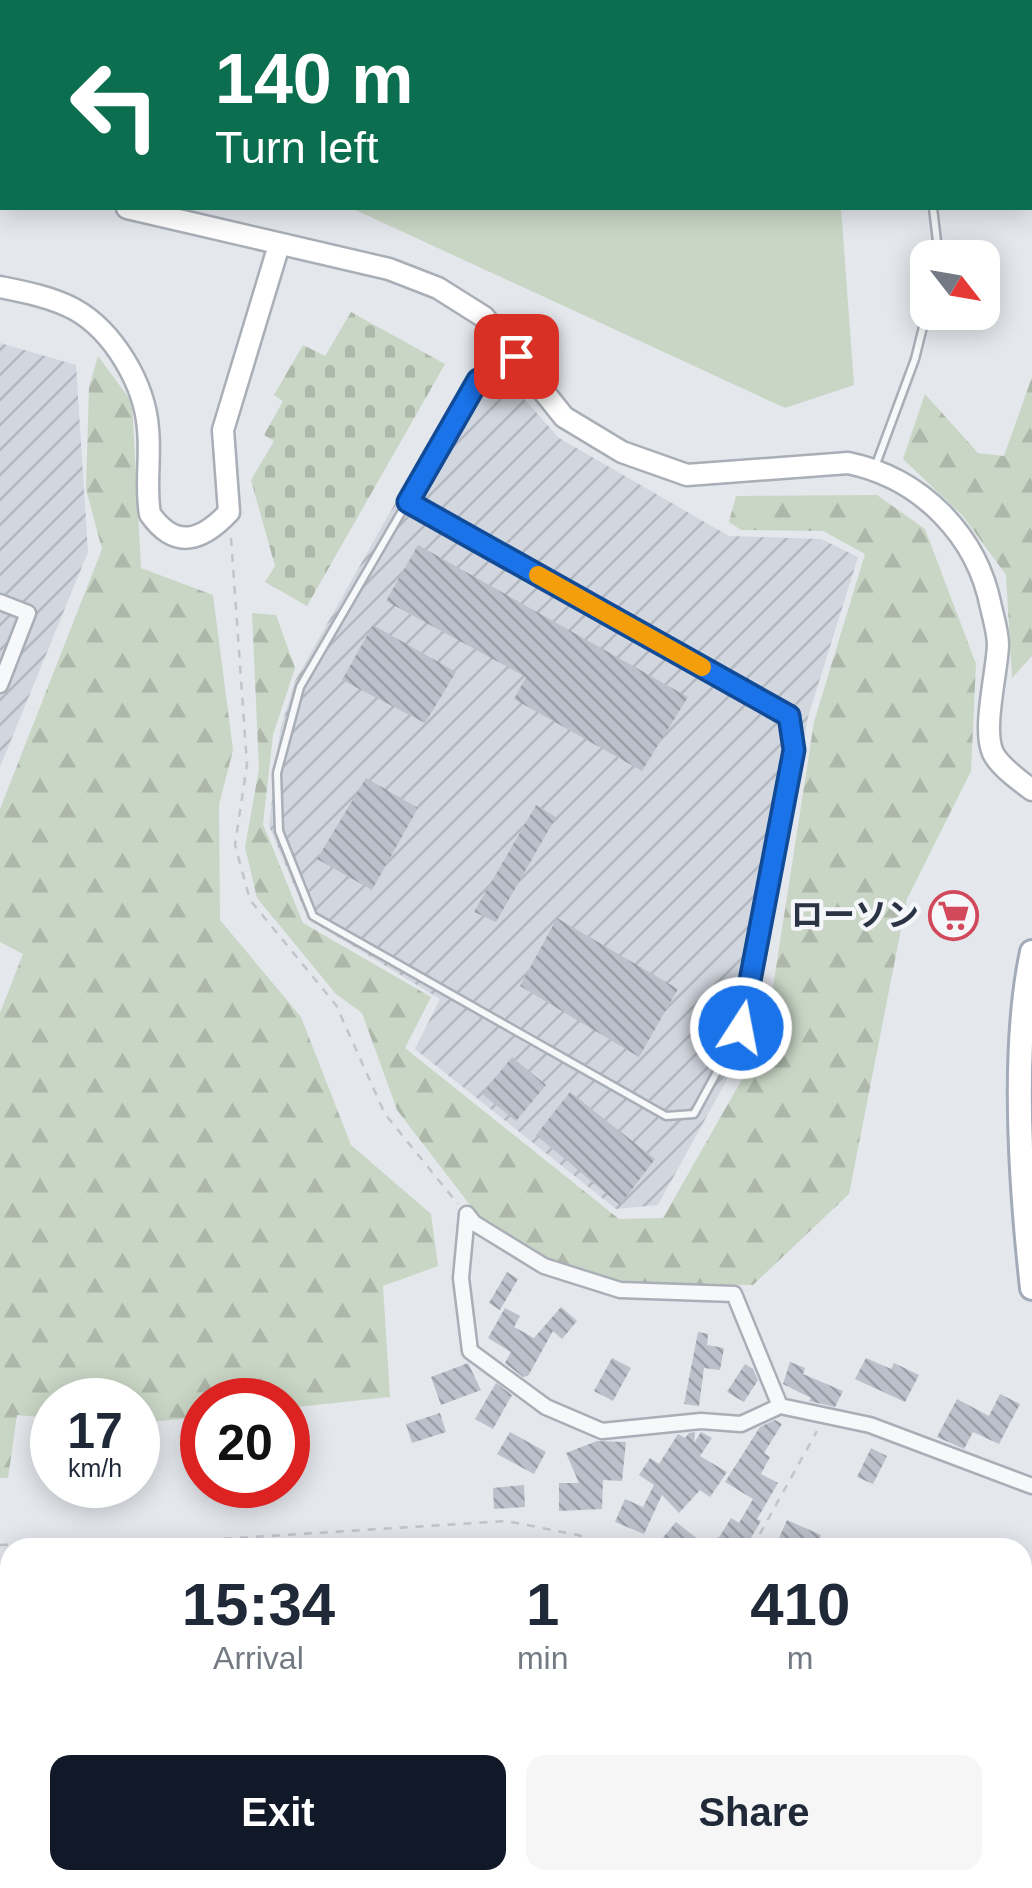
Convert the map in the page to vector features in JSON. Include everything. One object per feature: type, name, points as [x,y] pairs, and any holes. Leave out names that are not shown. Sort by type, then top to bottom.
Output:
[{"type":"main road","points":[[1032,952],[1027,975],[1020,1091],[1032,1288]]},
{"type":"street","points":[[135,210],[389,269],[438,288],[484,318],[564,417],[622,452],[687,475],[848,463],[874,468],[897,479],[948,516],[963,536],[987,584],[998,641],[990,738],[994,755],[1032,790]]},
{"type":"street","points":[[0,287],[41,296],[75,310],[99,328],[135,378],[146,404],[150,455],[146,497],[150,514],[158,525],[179,538],[196,536],[209,532],[229,512],[223,430],[280,246]]},
{"type":"street","points":[[0,602],[28,613],[0,685]]},
{"type":"street","points":[[780,1406],[734,1294],[620,1290],[544,1266],[474,1223],[467,1214],[460,1278],[470,1352],[546,1408],[602,1432],[688,1422],[741,1424],[780,1406],[870,1424],[1032,1486]]},
{"type":"lane","points":[[933,210],[937,240]]},
{"type":"lane","points":[[874,468],[922,330]]},
{"type":"lane","points":[[408,502],[789,716],[794,750],[741,1028],[694,1114],[666,1116],[313,916],[279,831],[277,773],[300,687],[478,380],[516,356]]},
{"type":"path","points":[[758,1538],[826,1417]]},
{"type":"path","points":[[237,1538],[506,1521],[587,1538]]},
{"type":"shaded area","points":[[0,343],[76,365],[88,552],[0,767]]},
{"type":"shaded area","points":[[470,370],[518,392],[559,438],[729,536],[821,539],[858,557],[808,717],[752,1034],[658,1205],[616,1209],[415,1049],[440,999],[308,919],[269,826],[280,731],[295,681]]},
{"type":"green space","points":[[355,210],[841,210],[854,385],[785,408]]},
{"type":"green space","points":[[351,312],[445,364],[307,606],[265,582],[275,566],[251,480],[274,441],[264,435],[283,401],[274,395],[303,345],[325,356]]},
{"type":"green space","points":[[98,356],[132,402],[141,568],[213,595],[233,750],[219,805],[220,920],[301,1017],[351,1145],[431,1214],[438,1266],[383,1286],[390,1397],[310,1406],[310,1378],[180,1378],[180,1419],[160,1421],[160,1378],[30,1378],[30,1416],[17,1415],[8,1478],[0,1478],[0,1013],[23,954],[0,942],[0,809],[102,549],[86,489],[89,387]]},
{"type":"green space","points":[[1032,377],[1032,656],[1012,678],[1006,575],[963,516],[903,459],[925,394],[978,453],[1004,456]]},
{"type":"green space","points":[[877,495],[925,529],[976,664],[971,771],[907,899],[849,1194],[753,1285],[623,1284],[547,1260],[480,1218],[397,1110],[362,1013],[336,994],[257,898],[245,847],[259,769],[252,613],[276,615],[295,668],[273,735],[263,824],[303,923],[431,997],[405,1048],[619,1219],[663,1218],[765,1039],[814,722],[865,554],[823,531],[741,530],[729,522],[736,496]]},
{"type":"building","points":[[418,545],[688,697],[642,771],[514,699],[526,677],[386,601]]},
{"type":"building","points":[[373,625],[456,672],[425,723],[342,680]]},
{"type":"building","points":[[366,778],[418,808],[372,890],[317,859]]},
{"type":"building","points":[[536,805],[556,817],[496,922],[474,912]]},
{"type":"building","points":[[557,918],[678,989],[639,1057],[520,986]]},
{"type":"building","points":[[512,1057],[546,1085],[516,1121],[482,1094]]},
{"type":"building","points":[[570,1092],[655,1159],[620,1205],[536,1135]]},
{"type":"building","points":[[507,1272],[518,1279],[500,1310],[489,1303]]},
{"type":"building","points":[[561,1307],[577,1321],[562,1339],[553,1331],[528,1376],[523,1377],[505,1363],[511,1352],[488,1338],[505,1308],[520,1316],[514,1327],[534,1338]]},
{"type":"building","points":[[698,1332],[708,1334],[707,1345],[724,1348],[720,1370],[704,1368],[699,1406],[684,1404]]},
{"type":"building","points":[[612,1358],[631,1368],[613,1401],[594,1391]]},
{"type":"building","points":[[866,1358],[891,1369],[894,1363],[919,1375],[905,1402],[855,1379]]},
{"type":"building","points":[[790,1362],[805,1368],[803,1374],[843,1391],[835,1407],[809,1401],[811,1398],[783,1384]]},
{"type":"building","points":[[468,1363],[481,1390],[441,1405],[431,1377]]},
{"type":"building","points":[[745,1364],[753,1369],[758,1380],[744,1402],[727,1392]]},
{"type":"building","points":[[496,1383],[512,1395],[493,1429],[475,1419]]},
{"type":"building","points":[[1000,1394],[1020,1404],[999,1444],[973,1432],[964,1449],[937,1437],[957,1399],[989,1416]]},
{"type":"building","points":[[440,1413],[446,1432],[412,1443],[406,1424]]},
{"type":"building","points":[[775,1420],[782,1424],[764,1453],[770,1457],[761,1474],[778,1483],[751,1538],[717,1538],[731,1518],[739,1523],[753,1499],[725,1482],[760,1427]]},
{"type":"building","points":[[510,1432],[546,1452],[534,1474],[497,1454]]},
{"type":"building","points":[[695,1432],[694,1443],[701,1432],[712,1438],[700,1456],[727,1472],[710,1497],[700,1490],[679,1513],[662,1495],[644,1534],[615,1522],[625,1499],[643,1507],[654,1485],[639,1475],[650,1458],[659,1464],[678,1434],[685,1438]]},
{"type":"building","points":[[597,1441],[626,1442],[622,1481],[603,1480],[602,1509],[559,1511],[559,1483],[579,1483],[566,1453]]},
{"type":"building","points":[[871,1448],[887,1456],[873,1484],[857,1477]]},
{"type":"building","points":[[524,1485],[525,1507],[494,1509],[493,1488]]},
{"type":"building","points":[[787,1520],[821,1535],[820,1538],[779,1538]]},
{"type":"building","points":[[676,1522],[696,1538],[663,1538]]},
{"type":"slow traffic","points":[[538,575],[702,667]]},
{"type":"place","name":"ローソン","points":[[954,915]]},
{"type":"route","points":[[516,356],[478,380],[408,502],[789,716],[794,750],[741,1028]]}]
